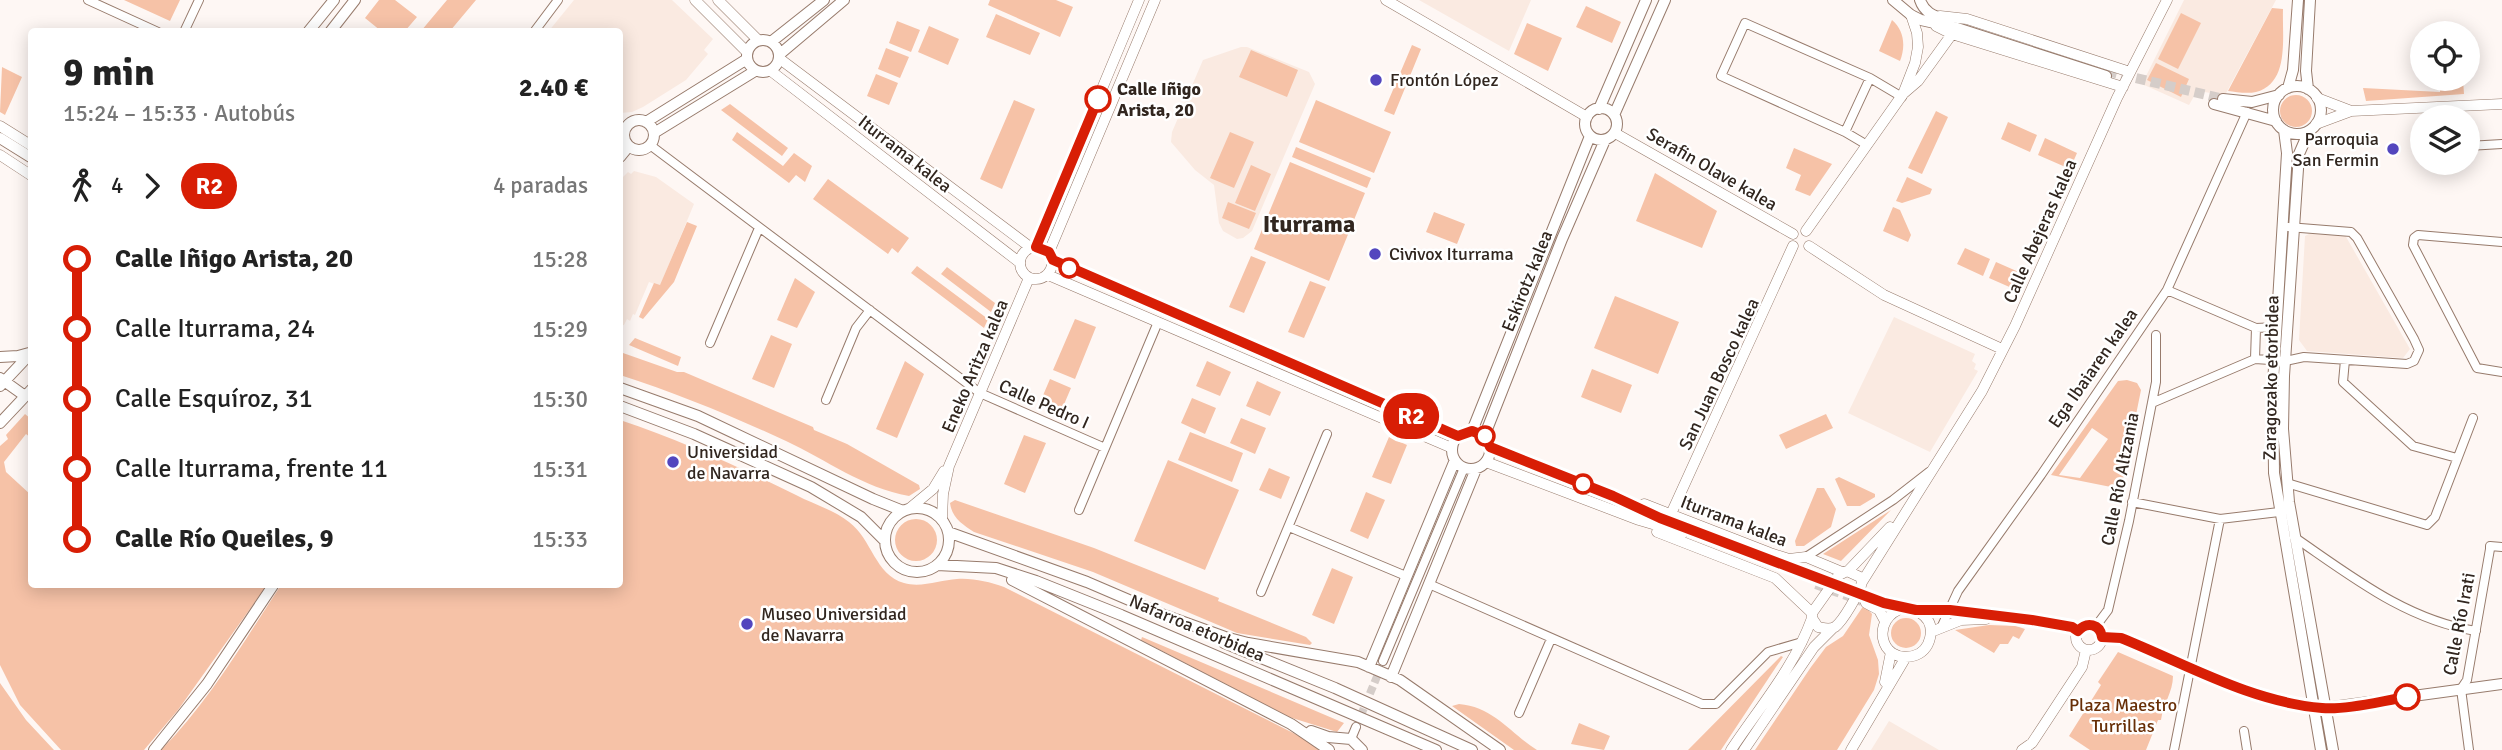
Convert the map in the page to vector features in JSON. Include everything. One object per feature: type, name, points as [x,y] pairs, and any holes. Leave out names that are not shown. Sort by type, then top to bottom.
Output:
[{"type":"main road","points":[[311,28],[334,0]]},
{"type":"main road","points":[[333,28],[355,0]]},
{"type":"main road","points":[[623,127],[634,121],[646,122],[747,55],[758,40],[771,41],[824,0]]},
{"type":"main road","points":[[623,132],[629,146],[642,150],[652,139],[755,71],[771,71],[780,57],[844,0]]},
{"type":"main road","points":[[1600,109],[1646,0]]},
{"type":"main road","points":[[1614,115],[1665,0]]},
{"type":"main road","points":[[1894,0],[1911,15],[2107,73]]},
{"type":"main road","points":[[1920,0],[1930,19]]},
{"type":"main road","points":[[2280,126],[2273,110],[2293,69],[2298,0]]},
{"type":"main road","points":[[2308,89],[2306,71],[2310,0]]},
{"type":"main road","points":[[771,41],[780,57]]},
{"type":"main road","points":[[747,55],[755,71]]},
{"type":"main road","points":[[2298,87],[2308,89],[2317,98],[2320,111],[2312,127],[2296,134],[2218,102],[2252,103],[2298,87]]},
{"type":"main road","points":[[1600,109],[1608,110],[1614,115],[1617,124],[1615,133],[1605,140],[1590,136],[1585,123],[1592,111],[1600,109]]},
{"type":"main road","points":[[646,122],[652,139]]},
{"type":"main road","name":"Zaragozako etorbidea","points":[[2280,126],[2287,153],[2289,227],[2280,361],[2272,430],[2274,473],[2279,512],[2320,708],[2333,750]]},
{"type":"main road","name":"Zaragozako etorbidea","points":[[2312,127],[2299,154],[2277,327],[2287,483],[2320,708],[2321,750]]},
{"type":"main road","name":"Eskirotz kalea","points":[[1472,431],[1590,136]]},
{"type":"main road","points":[[0,138],[28,156]]},
{"type":"main road","name":"Eskirotz kalea","points":[[1485,436],[1562,239],[1605,140]]},
{"type":"main road","points":[[0,145],[28,162]]},
{"type":"main road","points":[[623,153],[629,146]]},
{"type":"main road","points":[[0,357],[28,353]]},
{"type":"main road","points":[[0,423],[28,393],[1,382],[28,356]]},
{"type":"main road","points":[[623,389],[698,416],[873,499],[906,509],[927,509],[942,519],[948,532],[947,550],[937,565],[918,572],[908,570],[891,559],[885,541],[861,517],[811,487],[694,434],[623,407]]},
{"type":"main road","points":[[1369,667],[1406,576],[1459,464],[1452,448],[1458,436],[1472,431],[1485,436],[1490,447],[1391,677]]},
{"type":"main road","points":[[1459,464],[1481,465]]},
{"type":"main road","points":[[885,541],[889,523],[906,509]]},
{"type":"main road","name":"Nafarroa etorbidea","points":[[948,532],[1087,582],[1172,618],[1248,643],[1358,662],[1391,677],[1500,750]]},
{"type":"main road","name":"Nafarroa etorbidea","points":[[937,565],[996,568],[1048,586],[1436,750]]},
{"type":"main road","points":[[959,565],[1022,584],[1291,724],[1329,750]]},
{"type":"main road","points":[[154,750],[207,684],[271,588]]},
{"type":"main road","name":"Nafarroa etorbidea","points":[[1172,618],[1472,750]]},
{"type":"main road","points":[[2320,708],[2502,684]]},
{"type":"main road","points":[[1291,724],[1362,750]]},
{"type":"street","points":[[88,0],[149,28]]},
{"type":"street","points":[[186,28],[199,0]]},
{"type":"street","points":[[537,28],[558,0]]},
{"type":"street","points":[[695,0],[747,55]]},
{"type":"street","points":[[718,0],[758,40]]},
{"type":"street","points":[[1139,0],[1033,247],[1023,252],[1019,262],[1022,272],[1029,278],[1038,279],[1048,275],[1452,448]]},
{"type":"street","points":[[1048,275],[1051,256],[1155,0]]},
{"type":"street","points":[[1386,0],[1587,117]]},
{"type":"street","name":"Calle Abejeras kalea","points":[[1833,628],[1860,591],[1862,582],[1905,511],[1982,391],[2130,72],[2167,0]]},
{"type":"street","points":[[1903,95],[1916,63],[1918,47],[1911,15]]},
{"type":"street","points":[[1930,19],[1952,33],[2123,87]]},
{"type":"street","points":[[1930,19],[1967,19],[2130,72]]},
{"type":"street","points":[[1867,145],[1845,132],[1721,76],[1745,23],[1903,95]]},
{"type":"street","points":[[1806,232],[1903,95],[1918,81],[1952,33]]},
{"type":"street","name":"Iturrama kalea","points":[[780,57],[1033,247]]},
{"type":"street","name":"Iturrama kalea","points":[[771,71],[1019,262]]},
{"type":"street","points":[[1845,132],[1870,78]]},
{"type":"street","points":[[2317,98],[2351,111]]},
{"type":"street","points":[[2312,127],[2351,111],[2502,104]]},
{"type":"street","name":"Ega Ibaiaren kalea","points":[[1936,630],[1950,610],[1958,591],[2148,321],[2167,289],[2247,112]]},
{"type":"street","points":[[0,126],[28,144]]},
{"type":"street","name":"Serafin Olave kalea","points":[[1615,133],[1793,234]]},
{"type":"street","name":"Calle Pedro I","points":[[652,139],[759,228],[980,393],[1105,448]]},
{"type":"street","points":[[2480,145],[2502,144]]},
{"type":"street","points":[[0,155],[28,173]]},
{"type":"street","points":[[2152,403],[2255,359],[2280,361],[2304,357],[2407,364],[2414,361],[2419,350],[2414,339],[2357,238],[2351,232],[2289,227]]},
{"type":"street","points":[[710,343],[759,228]]},
{"type":"street","points":[[1802,230],[1806,232],[1811,241],[1809,246],[1801,250],[1793,246],[1793,234],[1802,230]]},
{"type":"street","points":[[2502,242],[2418,235],[2414,238],[2413,246],[2477,368],[2502,372]]},
{"type":"street","name":"San Juan Bosco kalea","points":[[1671,514],[1793,246]]},
{"type":"street","points":[[1809,246],[1884,295],[2002,349]]},
{"type":"street","points":[[1033,247],[1458,436]]},
{"type":"street","name":"Eneko Aritza kalea","points":[[942,519],[944,486],[949,466],[1029,278]]},
{"type":"street","points":[[2167,289],[2256,328],[2277,327]]},
{"type":"street","points":[[826,401],[856,328],[870,310]]},
{"type":"street","name":"Calle Pedro I","points":[[1079,510],[1158,321]]},
{"type":"street","points":[[2255,359],[2256,328]]},
{"type":"street","name":"Calle Río Altzania","points":[[2096,626],[2108,610],[2132,502],[2156,382],[2156,335]]},
{"type":"street","points":[[2344,360],[2343,382],[2413,446],[2457,458]]},
{"type":"street","points":[[2287,483],[2427,525],[2435,517],[2473,418]]},
{"type":"street","points":[[1261,592],[1327,434]]},
{"type":"street","name":"Iturrama kalea","points":[[1481,465],[1819,582],[1490,447]]},
{"type":"street","points":[[1383,661],[1459,464]]},
{"type":"street","name":"Eneko Aritza kalea","points":[[906,509],[933,489],[949,466]]},
{"type":"street","name":"Calle Abejeras kalea","points":[[1806,557],[1894,500],[1932,471]]},
{"type":"street","name":"Iturrama kalea","points":[[1613,496],[1671,514],[1785,558],[1806,557],[1860,577],[1862,582]]},
{"type":"street","points":[[2132,502],[2220,519],[2279,512]]},
{"type":"street","name":"Calle Abejeras kalea","points":[[1812,616],[1845,572],[1905,511]]},
{"type":"street","points":[[2174,750],[2220,519]]},
{"type":"street","name":"Iturrama kalea","points":[[1639,520],[1651,529],[1774,578],[1812,616],[1818,627],[1833,628]]},
{"type":"street","points":[[1289,527],[1406,576]]},
{"type":"street","points":[[2294,537],[2398,606],[2462,629],[2476,631]]},
{"type":"street","name":"Calle Río Irati","points":[[2469,750],[2461,689],[2467,680],[2490,546],[2502,547]]},
{"type":"street","points":[[1429,584],[1702,704],[1716,704],[1761,657],[1778,648],[1802,642]]},
{"type":"street","points":[[1885,621],[1879,610],[1868,601],[1916,610],[1950,610],[2032,620],[2072,627],[2078,631]]},
{"type":"street","points":[[1904,608],[1891,613],[1882,626],[1883,640],[1891,652],[1906,657],[1918,655],[1924,650],[1936,630],[1961,620],[2007,618]]},
{"type":"street","points":[[1916,610],[1936,630]]},
{"type":"street","points":[[1731,750],[1794,656],[1812,616]]},
{"type":"street","points":[[2086,650],[2077,642],[2078,631],[2084,625],[2096,626],[2102,637]]},
{"type":"street","points":[[1744,750],[1817,642],[1833,628]]},
{"type":"street","points":[[2102,637],[2121,638],[2251,693],[2320,708]]},
{"type":"street","points":[[2086,650],[2097,648],[2102,637]]},
{"type":"street","points":[[1519,713],[1551,639]]},
{"type":"street","points":[[1778,648],[1794,656]]},
{"type":"street","points":[[2022,750],[2031,747],[2082,667],[2086,650]]},
{"type":"street","points":[[1879,704],[1891,652]]},
{"type":"street","points":[[1851,750],[1906,657]]},
{"type":"street","points":[[1349,745],[1356,727]]},
{"type":"street","points":[[2244,731],[2247,750]]},
{"type":"shaded area","points":[[574,0],[672,0],[713,39],[704,50],[708,54],[686,80],[643,107],[623,113],[623,28],[551,28]]},
{"type":"shaded area","points":[[1419,0],[1531,0],[1509,51]]},
{"type":"shaded area","points":[[2184,0],[2276,0],[2225,95],[2197,91],[2189,105],[2142,84]]},
{"type":"shaded area","points":[[1241,47],[1309,72],[1315,84],[1252,231],[1237,239],[1223,231],[1219,223],[1214,185],[1195,170],[1171,142],[1172,132],[1203,60]]},
{"type":"shaded area","points":[[634,171],[656,177],[694,204],[660,286],[649,282],[635,315],[633,314],[630,321],[627,319],[623,325],[623,177],[628,172],[631,174]]},
{"type":"shaded area","points":[[2345,235],[2410,349],[2403,358],[2307,351],[2299,340],[2305,236]]},
{"type":"shaded area","points":[[1894,317],[1975,354],[1972,361],[1976,364],[1974,369],[1978,371],[1930,452],[1848,413]]},
{"type":"shaded area","points":[[1889,721],[1939,750],[1871,750]]},
{"type":"green space","points":[[124,0],[180,0],[170,21]]},
{"type":"green space","points":[[379,0],[395,0],[417,17],[408,28],[377,28],[365,18]]},
{"type":"green space","points":[[447,0],[476,0],[453,28],[424,28]]},
{"type":"green space","points":[[990,0],[1056,0],[1073,7],[1060,37],[988,5]]},
{"type":"green space","points":[[1586,6],[1621,22],[1612,43],[1576,27]]},
{"type":"green space","points":[[2272,8],[2283,9],[2282,58],[2274,79],[2267,87],[2256,92],[2228,91]]},
{"type":"green space","points":[[2181,13],[2201,23],[2178,69],[2158,59]]},
{"type":"green space","points":[[996,14],[1040,33],[1030,55],[986,37]]},
{"type":"green space","points":[[1892,20],[1903,39],[1900,61],[1879,51]]},
{"type":"green space","points":[[897,21],[920,30],[911,52],[889,43]]},
{"type":"green space","points":[[1527,23],[1562,38],[1548,71],[1514,54]]},
{"type":"green space","points":[[929,26],[959,39],[948,65],[918,52]]},
{"type":"green space","points":[[1412,45],[1421,49],[1394,115],[1384,111]]},
{"type":"green space","points":[[886,48],[909,57],[900,78],[878,69]]},
{"type":"green space","points":[[1251,50],[1298,70],[1287,97],[1239,77]]},
{"type":"green space","points":[[2156,63],[2189,79],[2181,97],[2147,80]]},
{"type":"green space","points":[[2,67],[22,77],[5,115],[0,112]]},
{"type":"green space","points":[[876,74],[898,83],[889,105],[867,96]]},
{"type":"green space","points":[[2363,88],[2410,91],[2464,91],[2464,94],[2366,101]]},
{"type":"green space","points":[[2296,95],[2307,100],[2312,111],[2307,122],[2296,127],[2285,122],[2280,111],[2285,100]]},
{"type":"green space","points":[[1014,100],[1035,109],[1002,189],[980,179]]},
{"type":"green space","points":[[1316,100],[1391,132],[1374,173],[1299,142]]},
{"type":"green space","points":[[730,104],[788,148],[782,156],[721,110]]},
{"type":"green space","points":[[1936,111],[1948,117],[1922,174],[1908,168]]},
{"type":"green space","points":[[2008,122],[2037,135],[2030,152],[2001,139]]},
{"type":"green space","points":[[737,132],[783,166],[794,153],[812,166],[805,182],[796,175],[789,183],[732,140]]},
{"type":"green space","points":[[1230,132],[1254,142],[1234,188],[1210,178]]},
{"type":"green space","points":[[2045,138],[2077,153],[2070,169],[2038,155]]},
{"type":"green space","points":[[1296,147],[1371,178],[1367,188],[1292,157]]},
{"type":"green space","points":[[1794,148],[1832,164],[1810,196],[1795,190],[1801,175],[1786,168]]},
{"type":"green space","points":[[1290,162],[1365,193],[1329,281],[1254,249]]},
{"type":"green space","points":[[1251,165],[1271,174],[1255,211],[1235,203]]},
{"type":"green space","points":[[1655,173],[1717,211],[1702,248],[1636,221]]},
{"type":"green space","points":[[1907,177],[1932,189],[1930,194],[1902,203],[1896,201]]},
{"type":"green space","points":[[828,179],[909,238],[898,253],[892,248],[888,254],[813,199]]},
{"type":"green space","points":[[1228,202],[1256,213],[1249,229],[1222,218]]},
{"type":"green space","points":[[1893,207],[1900,210],[1911,235],[1908,242],[1883,231]]},
{"type":"green space","points":[[1434,212],[1465,224],[1457,244],[1426,232]]},
{"type":"green space","points":[[687,222],[697,226],[674,282],[643,319],[639,317],[654,283],[660,285]]},
{"type":"green space","points":[[1965,248],[1990,259],[1983,276],[1957,264]]},
{"type":"green space","points":[[1251,256],[1266,262],[1244,313],[1229,307]]},
{"type":"green space","points":[[1996,262],[2021,273],[2014,289],[1989,278]]},
{"type":"green space","points":[[917,266],[988,319],[984,328],[911,273]]},
{"type":"green space","points":[[947,267],[995,303],[991,312],[941,274]]},
{"type":"green space","points":[[795,278],[815,292],[797,328],[777,320]]},
{"type":"green space","points":[[1310,281],[1326,287],[1304,338],[1288,332]]},
{"type":"green space","points":[[1615,296],[1679,322],[1658,374],[1594,348]]},
{"type":"green space","points":[[1075,319],[1096,327],[1075,379],[1053,370]]},
{"type":"green space","points":[[771,335],[792,344],[774,388],[752,379]]},
{"type":"green space","points":[[635,338],[681,357],[678,366],[629,345]]},
{"type":"green space","points":[[623,353],[684,372],[813,427],[814,430],[847,444],[919,485],[920,489],[909,496],[876,487],[786,441],[683,397],[623,376]]},
{"type":"green space","points":[[905,361],[924,374],[897,438],[876,429]]},
{"type":"green space","points":[[1207,361],[1231,372],[1220,396],[1196,386]]},
{"type":"green space","points":[[1592,369],[1632,385],[1621,413],[1581,397]]},
{"type":"green space","points":[[1050,379],[1071,388],[1062,409],[1041,400]]},
{"type":"green space","points":[[1257,381],[1281,392],[1270,416],[1246,406]]},
{"type":"green space","points":[[2118,381],[2137,383],[2141,390],[2121,489],[2051,475]],"holes":[[[2092,428],[2108,439],[2080,478],[2059,475]]]},
{"type":"green space","points":[[1192,398],[1216,408],[1205,434],[1181,423]]},
{"type":"green space","points":[[25,414],[28,416],[28,436],[26,434],[4,462],[6,472],[28,492],[28,588],[265,588],[178,710],[144,750],[61,750],[20,705],[0,665],[0,446],[8,439],[6,435]]},
{"type":"green space","points":[[1826,414],[1833,428],[1786,449],[1779,435]]},
{"type":"green space","points":[[1241,418],[1266,428],[1255,454],[1230,443]]},
{"type":"green space","name":"Universidad de Navarra","points":[[623,421],[709,454],[837,514],[857,529],[880,565],[894,579],[917,585],[969,579],[1004,587],[1305,739],[1319,750],[161,750],[195,712],[279,588],[623,588]]},
{"type":"green space","points":[[1190,432],[1243,453],[1232,482],[1178,460]]},
{"type":"green space","points":[[1024,435],[1046,443],[1025,493],[1004,484]]},
{"type":"green space","points":[[1389,437],[1407,445],[1391,484],[1372,477]]},
{"type":"green space","points":[[1168,460],[1239,490],[1205,570],[1134,541]]},
{"type":"green space","points":[[1269,468],[1290,477],[1281,499],[1259,490]]},
{"type":"green space","points":[[1839,477],[1875,494],[1875,497],[1860,506],[1847,506],[1835,479]]},
{"type":"green space","points":[[1817,488],[1824,488],[1836,509],[1831,527],[1804,546],[1796,546],[1795,541]]},
{"type":"green space","points":[[1366,492],[1385,500],[1368,539],[1350,531]]},
{"type":"green space","points":[[955,500],[1094,548],[1219,598],[1218,601],[1306,637],[1312,643],[1310,645],[1237,633],[1093,572],[974,532],[955,517],[950,503]]},
{"type":"green space","points":[[1891,510],[1841,561],[1823,554]]},
{"type":"green space","points":[[916,519],[931,525],[937,540],[931,555],[916,561],[901,555],[895,540],[901,525]]},
{"type":"green space","points":[[1332,568],[1353,577],[1334,624],[1312,615]]},
{"type":"green space","points":[[1864,605],[1872,614],[1869,635],[1878,660],[1879,674],[1874,690],[1837,750],[1755,750],[1826,647],[1843,636]]},
{"type":"green space","points":[[1906,618],[1917,622],[1921,633],[1917,644],[1906,648],[1895,644],[1891,633],[1895,622]]},
{"type":"green space","points":[[1989,625],[2025,629],[2019,639],[2013,636],[2008,644],[2000,644],[1994,653],[1955,630]]},
{"type":"green space","points":[[1142,637],[1344,723],[1337,732],[1289,717],[1141,640]]},
{"type":"green space","name":"Plaza Maestro Turrillas","points":[[2118,652],[2173,676],[2171,687],[2161,720],[2158,720],[2146,750],[2090,750],[2069,736],[2101,685],[2098,682]]},
{"type":"green space","points":[[1781,656],[1783,657],[1721,750],[1688,750]]},
{"type":"green space","points":[[0,683],[26,720],[54,750],[0,750]]},
{"type":"green space","points":[[1459,704],[1492,715],[1537,750],[1514,750],[1452,706]]},
{"type":"green space","points":[[1579,723],[1610,736],[1604,750],[1571,744]]},
{"type":"tunnel","points":[[2107,71],[2223,99]]},
{"type":"tunnel","points":[[1816,584],[1862,601]]},
{"type":"tunnel","points":[[1356,727],[1381,667]]},
{"type":"bus line","name":"R2","points":[[1098,99],[1036,247],[1049,252],[1053,260],[1458,436],[1472,431],[1485,436],[1490,447],[1637,506],[1660,518],[1884,603],[1916,610],[1950,610],[2032,620],[2072,627],[2078,631],[2084,625],[2092,625],[2099,629],[2102,637],[2121,638],[2251,693],[2301,705],[2325,708],[2407,697]]},
{"type":"place","name":"Frontón López","points":[[1376,80]]},
{"type":"place","name":"Calle Iñigo Arista, 20","points":[[1098,99]]},
{"type":"place","name":"Parroquia San Fermin","points":[[2393,149]]},
{"type":"place","name":"Civivox Iturrama","points":[[1375,254]]},
{"type":"place","name":"Universidad de Navarra","points":[[673,462]]},
{"type":"place","name":"Museo Universidad de Navarra","points":[[747,624]]},
{"type":"district","name":"Iturrama","points":[[1309,224]]}]
